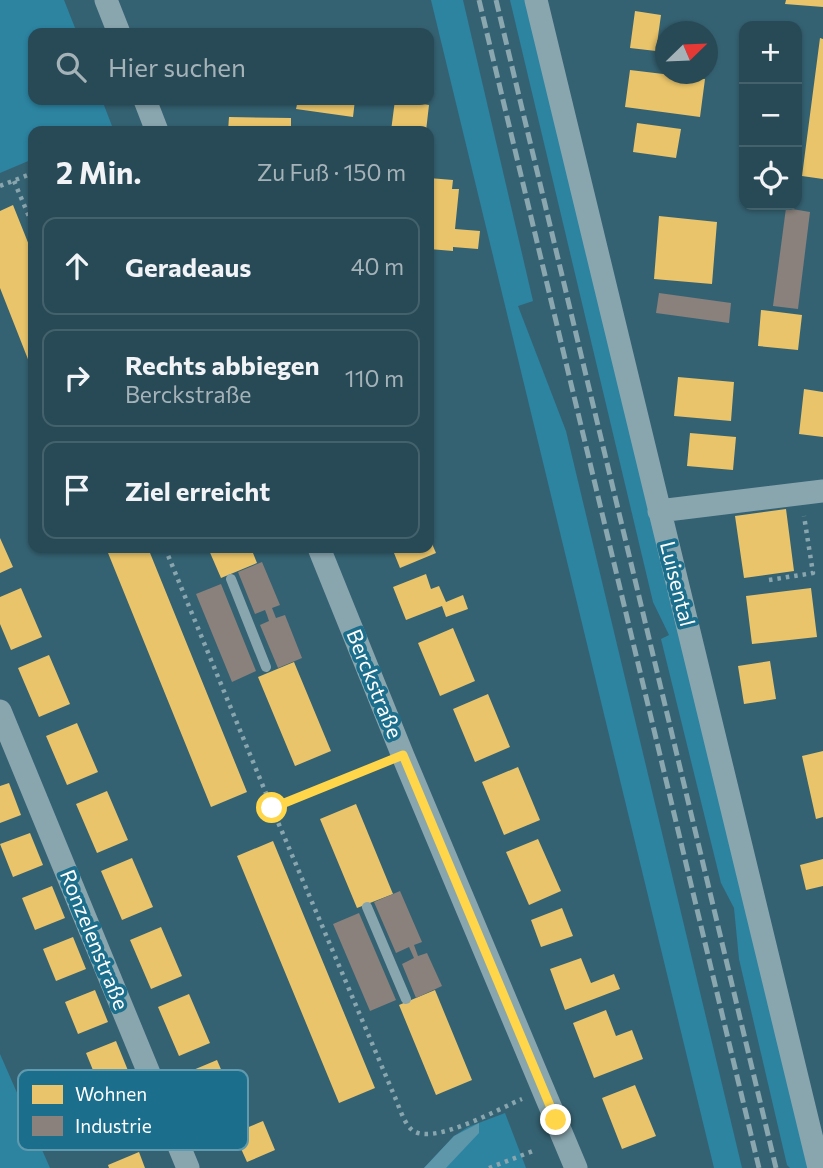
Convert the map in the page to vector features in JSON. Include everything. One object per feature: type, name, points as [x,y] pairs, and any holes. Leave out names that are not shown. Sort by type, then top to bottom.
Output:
[{"type":"street","points":[[106,0],[117,28]]},
{"type":"street","name":"Luisental","points":[[536,0],[819,1168]]},
{"type":"street","points":[[147,105],[155,126]]},
{"type":"street","points":[[659,511],[823,491]]},
{"type":"street","name":"Berckstraße","points":[[321,553],[576,1168]]},
{"type":"street","name":"Ronzelenstraße","points":[[0,711],[148,1070]]},
{"type":"street","name":"Ronzelenstraße","points":[[181,1150],[188,1168]]},
{"type":"lane","points":[[231,579],[266,667]]},
{"type":"lane","points":[[367,907],[406,999]]},
{"type":"path","points":[[0,186],[28,175]]},
{"type":"path","points":[[15,181],[28,214]]},
{"type":"path","points":[[769,580],[813,573],[800,494]]},
{"type":"path","points":[[167,553],[272,808],[394,1095],[412,1130],[424,1136],[442,1133],[544,1091]]},
{"type":"path","points":[[272,808],[403,755]]},
{"type":"path","points":[[489,1168],[533,1151]]},
{"type":"shaded area","points":[[0,0],[64,0],[75,28],[28,28],[28,105],[104,105],[112,126],[28,126],[28,161],[0,173]]},
{"type":"shaded area","points":[[431,0],[463,0],[533,301],[518,306],[566,431],[742,1168],[714,1168]]},
{"type":"shaded area","points":[[510,0],[527,0],[808,1168],[790,1168],[787,1165],[739,959],[734,908],[721,883],[661,639],[669,635],[653,602]]},
{"type":"shaded area","points":[[0,1054],[18,1095],[18,1150],[42,1150],[50,1168],[0,1168]]},
{"type":"shaded area","points":[[505,1113],[526,1168],[424,1168],[454,1136],[468,1127]]},
{"type":"shaded area","points":[[479,1123],[479,1133],[446,1168],[424,1168],[454,1136]]},
{"type":"building: Wohnen","points":[[786,0],[823,0],[823,7],[785,4]]},
{"type":"building: Wohnen","points":[[635,11],[661,15],[660,21],[655,21],[655,51],[630,48]]},
{"type":"building: Wohnen","points":[[820,38],[823,39],[823,179],[802,176]]},
{"type":"building: Wohnen","points":[[630,70],[655,73],[655,84],[704,84],[700,117],[625,107]]},
{"type":"building: Wohnen","points":[[297,105],[354,105],[353,117],[296,109]]},
{"type":"building: Wohnen","points":[[394,105],[429,105],[427,126],[392,126]]},
{"type":"building: Wohnen","points":[[229,117],[291,118],[291,126],[228,126]]},
{"type":"building: Wohnen","points":[[637,123],[681,129],[676,158],[633,152]]},
{"type":"building: Wohnen","points":[[434,178],[453,180],[452,189],[459,189],[455,229],[480,231],[478,249],[453,247],[453,251],[434,249]]},
{"type":"building: Wohnen","points":[[13,205],[28,242],[28,359],[0,288],[0,211]]},
{"type":"building: Wohnen","points":[[659,216],[717,222],[712,284],[654,279]]},
{"type":"building: Wohnen","points":[[761,310],[802,315],[798,350],[758,346]]},
{"type":"building: Wohnen","points":[[678,377],[734,382],[731,421],[674,416]]},
{"type":"building: Wohnen","points":[[804,389],[823,392],[823,437],[799,434]]},
{"type":"building: Wohnen","points":[[690,433],[736,437],[733,470],[687,466]]},
{"type":"building: Wohnen","points":[[786,509],[794,571],[744,578],[735,516]]},
{"type":"building: Wohnen","points":[[0,538],[13,567],[0,573]]},
{"type":"building: Wohnen","points":[[434,548],[436,553],[400,568],[394,553],[434,553]]},
{"type":"building: Wohnen","points":[[108,553],[150,553],[247,792],[211,807]]},
{"type":"building: Wohnen","points":[[210,553],[253,553],[257,563],[221,578]]},
{"type":"building: Wohnen","points":[[426,574],[431,589],[439,586],[446,602],[463,595],[468,609],[446,617],[442,606],[406,620],[393,587]]},
{"type":"building: Wohnen","points":[[21,588],[42,637],[11,650],[0,624],[0,597]]},
{"type":"building: Wohnen","points":[[811,588],[817,637],[752,644],[746,596]]},
{"type":"building: Wohnen","points":[[453,628],[475,681],[440,696],[418,643]]},
{"type":"building: Wohnen","points":[[49,655],[70,704],[39,717],[18,668]]},
{"type":"building: Wohnen","points":[[770,661],[776,699],[744,704],[738,666]]},
{"type":"building: Wohnen","points":[[294,662],[331,751],[295,766],[258,677]]},
{"type":"building: Wohnen","points":[[488,694],[510,747],[475,762],[453,709]]},
{"type":"building: Wohnen","points":[[77,723],[98,772],[67,785],[46,736]]},
{"type":"building: Wohnen","points":[[823,751],[823,817],[816,819],[802,756]]},
{"type":"building: Wohnen","points":[[518,767],[540,820],[504,835],[482,782]]},
{"type":"building: Wohnen","points":[[9,783],[21,815],[0,823],[0,786]]},
{"type":"building: Wohnen","points":[[107,791],[128,840],[97,853],[76,804]]},
{"type":"building: Wohnen","points":[[356,804],[393,894],[357,908],[320,819]]},
{"type":"building: Wohnen","points":[[30,833],[43,865],[13,877],[0,844]]},
{"type":"building: Wohnen","points":[[538,839],[561,891],[529,905],[506,852]]},
{"type":"building: Wohnen","points":[[273,841],[375,1088],[339,1103],[237,856]]},
{"type":"building: Wohnen","points":[[132,858],[153,907],[122,920],[101,871]]},
{"type":"building: Wohnen","points":[[823,859],[823,886],[806,890],[800,865]]},
{"type":"building: Wohnen","points":[[52,886],[65,918],[35,930],[22,898]]},
{"type":"building: Wohnen","points":[[562,908],[573,936],[541,947],[531,920]]},
{"type":"building: Wohnen","points":[[161,927],[182,976],[151,989],[130,940]]},
{"type":"building: Wohnen","points":[[73,937],[86,969],[56,981],[43,949]]},
{"type":"building: Wohnen","points":[[581,958],[591,983],[614,974],[620,989],[565,1010],[550,969]]},
{"type":"building: Wohnen","points":[[95,990],[108,1022],[78,1034],[65,1002]]},
{"type":"building: Wohnen","points":[[435,990],[472,1080],[436,1095],[399,1005]]},
{"type":"building: Wohnen","points":[[189,994],[210,1043],[179,1056],[158,1007]]},
{"type":"building: Wohnen","points":[[606,1010],[616,1036],[632,1030],[643,1059],[594,1078],[573,1023]]},
{"type":"building: Wohnen","points":[[116,1041],[128,1070],[93,1070],[86,1053]]},
{"type":"building: Wohnen","points":[[217,1060],[221,1070],[193,1070]]},
{"type":"building: Wohnen","points":[[635,1085],[656,1136],[622,1149],[602,1098]]},
{"type":"building: Wohnen","points":[[263,1121],[275,1150],[247,1162],[242,1150],[248,1150],[248,1127]]},
{"type":"building: Wohnen","points":[[139,1152],[145,1168],[109,1168],[108,1165]]},
{"type":"building: Industrie","points":[[786,210],[810,212],[798,309],[773,306]]},
{"type":"building: Industrie","points":[[659,293],[731,303],[729,323],[656,313]]},
{"type":"building: Industrie","points":[[262,562],[280,605],[272,608],[276,618],[285,615],[302,658],[278,668],[260,625],[269,621],[265,610],[255,614],[238,572]]},
{"type":"building: Industrie","points":[[221,584],[256,671],[232,682],[196,594]]},
{"type":"building: Industrie","points":[[400,891],[422,942],[414,945],[418,956],[427,953],[442,986],[416,998],[402,964],[414,958],[409,947],[396,953],[374,902]]},
{"type":"building: Industrie","points":[[359,913],[396,1000],[370,1011],[333,924]]},
{"type":"railway","points":[[479,0],[759,1168]]},
{"type":"railway","points":[[496,0],[776,1168]]},
{"type":"route","points":[[272,808],[403,755],[556,1120]]}]
